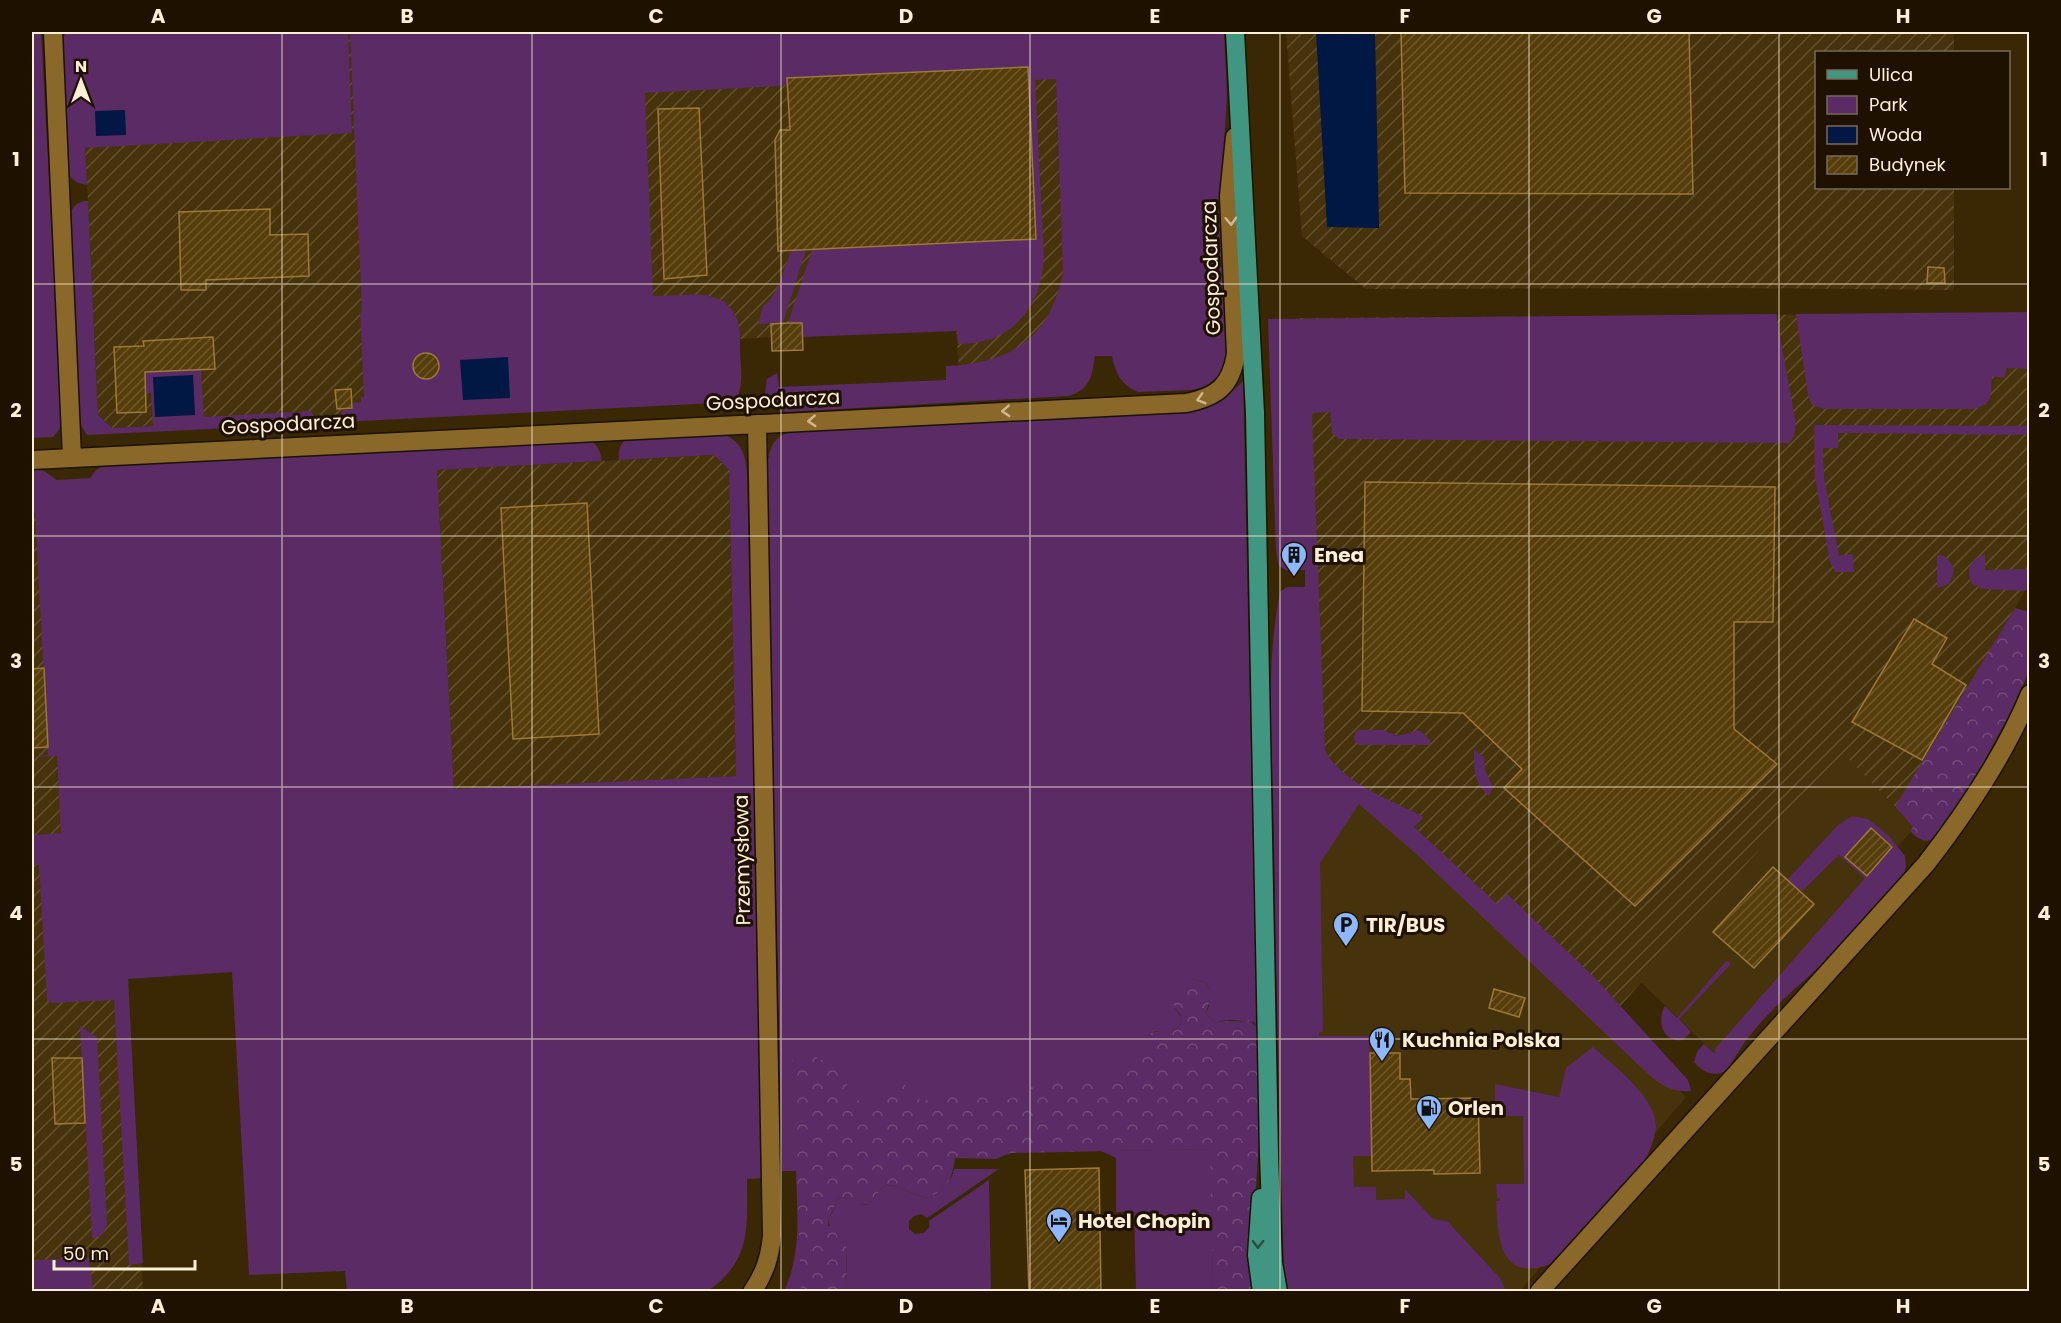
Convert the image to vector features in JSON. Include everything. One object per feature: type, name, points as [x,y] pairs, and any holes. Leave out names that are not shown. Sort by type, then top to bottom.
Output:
[{"type":"main road","points":[[1235,32],[1255,413],[1269,1155],[1273,1263],[1278,1292]]},
{"type":"main road","points":[[1262,1292],[1257,1255],[1261,1197],[1269,1155]]},
{"type":"street","points":[[54,32],[72,458]]},
{"type":"street","name":"Gospodarcza","points":[[32,460],[1186,403],[1210,397],[1224,386],[1230,376],[1236,354],[1229,196],[1238,100]]},
{"type":"street","name":"Przemysłowa","points":[[752,1292],[767,1267],[772,1235],[757,424]]},
{"type":"street","points":[[1539,1292],[1926,864],[1967,809],[2030,694]]},
{"type":"shaded area","points":[[78,32],[1066,32],[1073,264],[1041,344],[960,385],[956,328],[802,335],[738,339],[723,397],[112,428],[98,415]]},
{"type":"shaded area","points":[[1286,32],[1954,32],[1954,51],[1815,51],[1815,189],[1954,189],[1954,290],[1366,289],[1302,236]]},
{"type":"shaded area","points":[[2029,313],[2029,584],[1915,776],[1895,807],[1844,754],[1607,1021],[1293,739],[1313,628],[1300,318]]},
{"type":"shaded area","points":[[714,455],[729,470],[736,776],[454,789],[437,470]]},
{"type":"shaded area","points":[[39,497],[128,978],[143,1291],[32,1292],[32,498]]},
{"type":"shaded area","points":[[1293,739],[1607,1021],[1686,1097],[1520,1291],[1307,1291]]},
{"type":"shaded area","points":[[1844,753],[1914,828],[1715,1054],[1641,982]]},
{"type":"green space","points":[[32,32],[41,32],[62,421],[53,437],[32,438]]},
{"type":"green space","points":[[67,32],[348,32],[352,133],[85,148],[87,185],[78,183],[66,174],[61,39]]},
{"type":"green space","points":[[350,32],[1224,32],[1227,94],[1222,178],[1229,344],[1223,371],[1218,378],[1206,386],[1192,390],[1138,392],[1127,386],[1120,378],[1112,356],[1095,356],[1088,382],[1075,394],[1067,396],[786,412],[765,393],[767,379],[777,373],[779,387],[946,380],[946,366],[969,364],[1008,353],[1024,343],[1037,330],[1048,315],[1057,295],[1063,272],[1056,79],[1035,80],[1044,257],[1037,293],[1020,320],[1008,330],[994,338],[958,344],[957,331],[802,337],[802,323],[788,323],[812,250],[1036,239],[1027,73],[645,93],[653,296],[701,295],[722,301],[731,308],[737,319],[740,335],[741,384],[735,402],[341,422],[340,415],[343,410],[353,409],[353,403],[361,402],[361,397],[364,397]]},
{"type":"green space","points":[[84,201],[88,201],[98,415],[112,428],[153,426],[151,393],[146,393],[145,372],[201,370],[204,417],[311,411],[316,420],[313,424],[87,435],[80,424],[69,224],[72,210]]},
{"type":"green space","points":[[806,250],[783,323],[758,324],[763,306],[776,289],[791,251]]},
{"type":"green space","points":[[2029,312],[2029,369],[2007,368],[2004,378],[1992,376],[1990,397],[1981,407],[1974,409],[1825,409],[1812,405],[1808,395],[1796,314]]},
{"type":"green space","points":[[1776,314],[1796,424],[1794,436],[1789,443],[1339,439],[1332,433],[1330,412],[1312,413],[1325,750],[1342,772],[1368,790],[1424,817],[1414,827],[1497,904],[1507,894],[1593,976],[1688,1080],[1691,1091],[1678,1091],[1667,1087],[1647,1073],[1415,853],[1359,804],[1320,863],[1323,1031],[1319,1033],[1319,1036],[1369,1036],[1372,1156],[1353,1156],[1354,1187],[1376,1187],[1376,1200],[1405,1199],[1405,1189],[1433,1219],[1447,1221],[1500,1278],[1506,1291],[1288,1292],[1284,1271],[1271,684],[1275,622],[1280,592],[1287,587],[1305,587],[1305,570],[1286,570],[1279,566],[1276,551],[1268,319]]},
{"type":"green space","points":[[1243,381],[1257,1028],[1254,1022],[1230,1020],[1216,1023],[1206,1014],[1210,998],[1207,983],[1191,979],[1175,1008],[1182,1018],[1179,1026],[1173,1030],[1155,1031],[1143,1113],[803,1115],[804,1292],[784,1291],[794,1262],[797,1217],[796,1171],[782,1171],[767,465],[772,446],[782,435],[795,431],[1198,410],[1222,399]]},
{"type":"green space","points":[[1814,425],[2029,426],[2030,435],[1838,433],[1838,448],[1823,448],[1824,477],[1839,556],[1853,554],[1854,572],[1835,572],[1830,562],[1815,478]]},
{"type":"green space","points":[[720,433],[738,444],[744,454],[747,474],[763,1178],[747,1179],[744,1241],[733,1267],[708,1291],[347,1292],[345,1271],[249,1275],[232,972],[128,979],[143,1263],[129,1265],[114,1000],[52,1003],[47,1001],[39,865],[32,865],[32,835],[61,833],[57,756],[32,757],[48,755],[35,512],[32,512],[32,468],[44,471],[57,480],[90,478],[96,470],[105,465],[588,440],[598,448],[602,461],[437,470],[454,789],[736,776],[729,470],[714,455],[619,460],[619,451],[627,439]]},
{"type":"green space","points":[[1985,554],[1985,570],[2029,569],[2029,584],[2026,591],[1983,589],[1972,584],[1969,575],[1970,566],[1972,562]]},
{"type":"green space","points":[[1937,555],[1944,556],[1948,560],[1954,572],[1949,584],[1937,588]]},
{"type":"green space","points":[[2015,608],[2030,612],[2031,655],[2024,682],[2015,704],[1969,788],[1940,831],[1930,840],[1922,840],[1910,831],[1913,827],[1895,807]]},
{"type":"green space","points":[[1358,730],[1383,730],[1398,736],[1419,730],[1430,740],[1430,745],[1359,745],[1355,742],[1354,736]]},
{"type":"green space","points":[[1474,749],[1484,757],[1485,770],[1493,787],[1489,796],[1477,780]]},
{"type":"green space","points":[[1852,816],[1868,819],[1888,835],[1905,856],[1904,874],[1846,942],[1763,1020],[1738,1052],[1728,1070],[1714,1074],[1706,1072],[1694,1062],[1697,1052],[1704,1044],[1715,1054],[1715,1049],[1865,878],[1839,855],[1801,892],[1787,880],[1838,825]]},
{"type":"green space","points":[[1726,961],[1730,962],[1730,965],[1679,1019],[1691,1032],[1683,1040],[1676,1040],[1666,1035],[1661,1024],[1665,1006],[1677,1018]]},
{"type":"green space","points":[[1191,979],[1207,983],[1211,995],[1206,1014],[1216,1023],[1249,1020],[1257,1028],[1260,1127],[1253,1228],[1254,1291],[1213,1291],[1210,1149],[1010,1153],[996,1159],[955,1158],[948,1182],[941,1190],[928,1198],[897,1187],[886,1186],[870,1204],[859,1205],[845,1197],[837,1199],[828,1226],[836,1226],[837,1237],[846,1237],[847,1291],[801,1291],[792,1052],[799,1049],[805,1050],[838,1067],[843,1072],[853,1095],[865,1105],[875,1108],[885,1106],[883,1089],[886,1083],[892,1082],[899,1082],[907,1086],[908,1096],[912,1099],[927,1100],[931,1096],[955,1095],[967,1100],[979,1097],[1001,1101],[1050,1082],[1078,1081],[1100,1085],[1112,1083],[1132,1068],[1146,1036],[1154,1032],[1178,1028],[1182,1018],[1174,1006],[1174,992]]},
{"type":"green space","points":[[80,1026],[97,1037],[107,1224],[103,1234],[94,1239],[92,1237]]},
{"type":"green space","points":[[1593,1047],[1642,1094],[1654,1116],[1656,1127],[1653,1140],[1646,1159],[1551,1264],[1534,1268],[1521,1267],[1511,1262],[1501,1242],[1496,1201],[1500,1198],[1497,1198],[1496,1184],[1524,1184],[1523,1116],[1495,1116],[1495,1084],[1559,1097],[1566,1068]]},
{"type":"green space","points":[[1211,1149],[1213,1291],[1136,1291],[1134,1212],[1116,1212],[1116,1158],[1101,1151]]},
{"type":"green space","points":[[954,1169],[999,1169],[927,1218],[921,1214],[914,1216],[909,1221],[909,1229],[915,1234],[924,1233],[929,1227],[929,1221],[989,1180],[991,1291],[847,1291],[846,1237],[837,1237],[829,1225],[837,1199],[845,1197],[862,1205],[870,1204],[886,1186],[897,1187],[928,1198],[948,1182]]},
{"type":"green space","points":[[89,1258],[93,1291],[32,1291],[32,1260]]},
{"type":"water","points":[[1316,32],[1375,32],[1379,228],[1327,227]]},
{"type":"water","points":[[125,110],[126,135],[96,136],[95,111]]},
{"type":"water","points":[[508,357],[510,398],[463,400],[460,360]]},
{"type":"water","points":[[193,375],[195,415],[155,417],[153,377]]},
{"type":"building","points":[[1401,32],[1689,32],[1693,194],[1405,193]]},
{"type":"building","points":[[1028,67],[1036,239],[778,251],[775,140],[780,130],[790,130],[787,78]]},
{"type":"building","points":[[699,108],[707,275],[664,279],[658,109]]},
{"type":"building","points":[[270,209],[270,235],[308,234],[309,276],[206,280],[206,290],[181,290],[179,212]]},
{"type":"building","points":[[1928,267],[1944,268],[1945,283],[1927,283]]},
{"type":"building","points":[[802,323],[803,350],[772,351],[771,324]]},
{"type":"building","points":[[213,337],[215,369],[145,372],[146,412],[117,413],[114,347],[144,346],[143,341]]},
{"type":"building","points":[[426,353],[435,357],[439,366],[435,375],[426,379],[417,375],[413,366],[417,357]]},
{"type":"building","points":[[351,389],[352,408],[337,409],[335,390]]},
{"type":"building","points":[[1365,482],[1775,487],[1773,622],[1734,622],[1734,729],[1777,764],[1635,906],[1504,788],[1522,769],[1463,713],[1362,711]]},
{"type":"building","points":[[587,503],[599,734],[513,739],[501,508]]},
{"type":"building","points":[[1914,619],[1947,638],[1932,664],[1966,685],[1922,760],[1852,722]]},
{"type":"building","points":[[44,668],[48,747],[32,748],[32,669]]},
{"type":"building","points":[[1871,828],[1892,847],[1867,876],[1845,857]]},
{"type":"building","points":[[1773,867],[1814,904],[1754,968],[1713,932]]},
{"type":"building","points":[[1494,989],[1525,998],[1519,1017],[1489,1008]]},
{"type":"building","points":[[1370,1053],[1400,1053],[1400,1079],[1410,1079],[1411,1099],[1478,1098],[1480,1173],[1434,1174],[1434,1170],[1372,1171]]},
{"type":"building","points":[[52,1058],[82,1058],[85,1123],[55,1124]]},
{"type":"building","points":[[1099,1168],[1101,1292],[1029,1292],[1025,1170]]},
{"type":"place","name":"Enea","points":[[1294,578]]},
{"type":"place","name":"TIR/BUS","points":[[1346,948]]},
{"type":"place","name":"Kuchnia Polska","points":[[1382,1063]]},
{"type":"place","name":"Orlen","points":[[1429,1131]]},
{"type":"place","name":"Hotel Chopin","points":[[1059,1244]]}]
